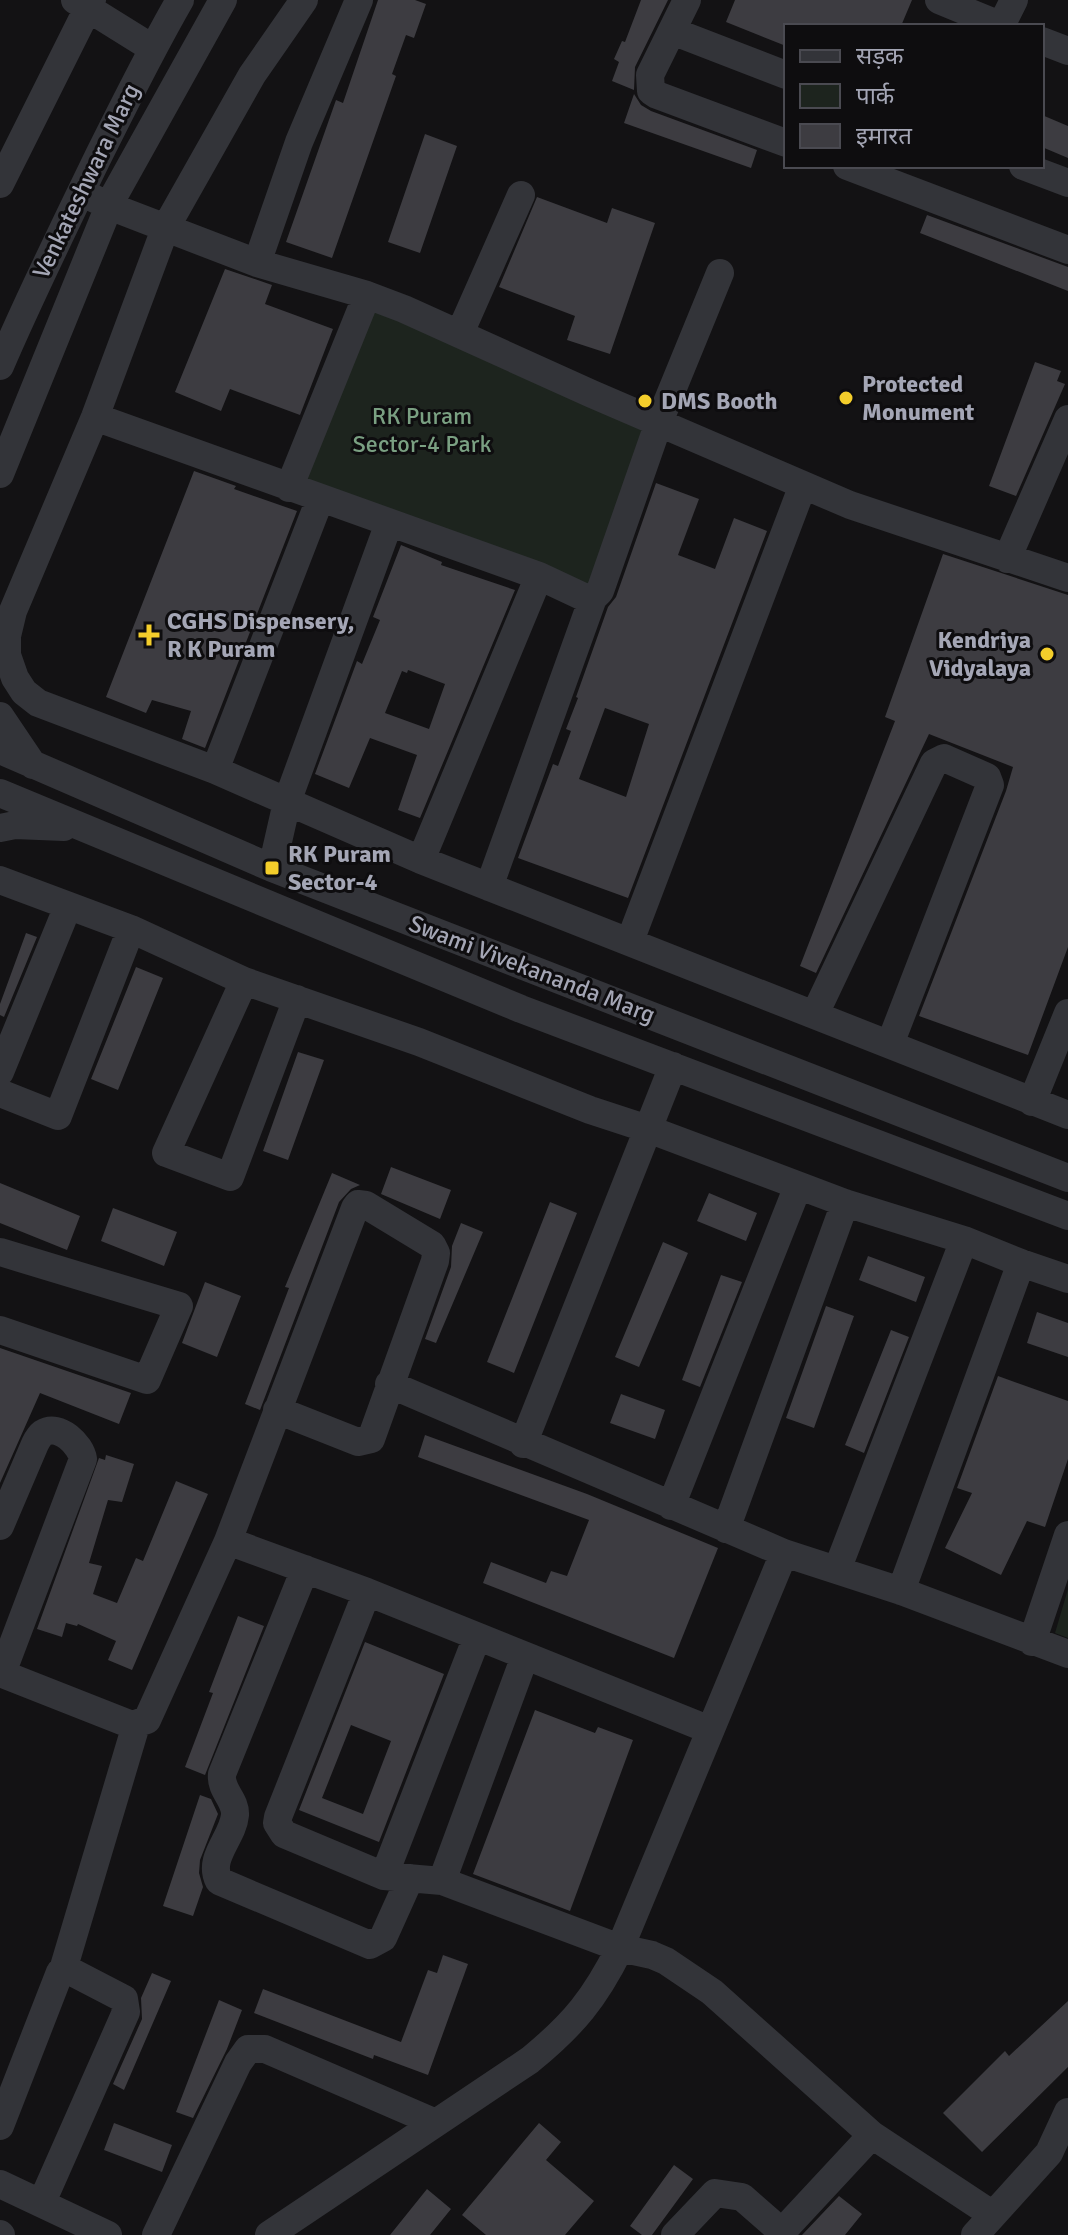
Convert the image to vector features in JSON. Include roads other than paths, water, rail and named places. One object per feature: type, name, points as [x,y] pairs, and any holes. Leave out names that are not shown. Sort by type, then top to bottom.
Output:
[{"type":"street","name":"Venkateshwara Marg","points":[[0,366],[81,192],[152,48],[180,0]]},
{"type":"street","points":[[0,474],[109,206],[223,0]]},
{"type":"street","points":[[304,0],[252,75],[165,229],[95,417],[13,611],[7,636],[7,655],[24,692],[38,703],[215,770],[421,860],[1068,1115]]},
{"type":"street","points":[[257,263],[299,142],[359,0]]},
{"type":"street","points":[[687,0],[650,75],[651,91],[784,142]]},
{"type":"street","points":[[939,0],[990,24],[1014,0]]},
{"type":"street","points":[[0,184],[85,3],[152,48]]},
{"type":"street","points":[[672,31],[784,74]]},
{"type":"street","points":[[1044,42],[1068,51]]},
{"type":"street","points":[[858,168],[910,177],[1068,250]]},
{"type":"street","points":[[1028,168],[1068,183]]},
{"type":"street","points":[[81,192],[165,229],[257,263],[367,295],[850,505],[1068,578]]},
{"type":"street","points":[[460,333],[521,195]]},
{"type":"street","points":[[489,887],[593,598],[600,591],[659,422],[720,273]]},
{"type":"street","points":[[289,488],[367,295]]},
{"type":"street","points":[[95,417],[539,576],[588,599],[593,598]]},
{"type":"street","points":[[1007,559],[1068,419]]},
{"type":"street","points":[[630,941],[803,485]]},
{"type":"street","points":[[215,770],[320,499]]},
{"type":"street","points":[[272,868],[287,802],[389,523]]},
{"type":"street","points":[[421,860],[539,576]]},
{"type":"street","points":[[0,716],[33,765]]},
{"type":"street","name":"Swami Vivekananda Marg","points":[[0,750],[272,868],[1068,1178]]},
{"type":"street","points":[[815,1014],[934,763],[944,758],[987,777],[990,785],[890,1044]]},
{"type":"street","name":"Swami Vivekananda Marg","points":[[0,793],[521,1009],[1068,1216]]},
{"type":"street","points":[[0,828],[15,825],[80,828]]},
{"type":"street","points":[[0,880],[131,929],[244,981],[419,1042],[590,1110],[845,1203],[964,1240],[1068,1279]]},
{"type":"street","points":[[0,1072],[68,906]]},
{"type":"street","points":[[0,1093],[58,1116],[131,929]]},
{"type":"street","points":[[244,981],[166,1153],[230,1177],[297,999]]},
{"type":"street","points":[[1032,1102],[1068,1013]]},
{"type":"street","points":[[523,1444],[673,1066]]},
{"type":"street","points":[[671,1506],[798,1186]]},
{"type":"street","points":[[726,1529],[845,1203]]},
{"type":"street","points":[[0,1526],[35,1444],[43,1433],[52,1431],[72,1439],[82,1451],[83,1459],[1,1673],[136,1725],[147,1720],[151,1714],[228,1541],[277,1410],[358,1204],[366,1205],[428,1242],[436,1253],[371,1439],[363,1442],[277,1410]]},
{"type":"street","points":[[837,1570],[964,1240]]},
{"type":"street","points":[[0,1252],[179,1306],[147,1380],[0,1330]]},
{"type":"street","points":[[901,1591],[1021,1263]]},
{"type":"street","points":[[389,1384],[523,1444],[784,1553],[901,1591],[1068,1654]]},
{"type":"street","points":[[1032,1642],[1068,1535]]},
{"type":"street","points":[[228,1541],[367,1592],[710,1730]]},
{"type":"street","points":[[269,2235],[530,2060],[561,2035],[599,1991],[620,1948],[784,1553]]},
{"type":"street","points":[[305,1569],[222,1774],[222,1786],[233,1803],[279,1828],[290,1838],[397,1877],[442,1881],[620,1948],[652,1955],[696,1979],[872,2135],[984,2225],[1049,2153],[1068,2112]]},
{"type":"street","points":[[279,1828],[278,1817],[367,1592]]},
{"type":"street","points":[[233,1803],[234,1820],[217,1862],[219,1881],[361,1942],[375,1944],[383,1938],[397,1877],[477,1637]]},
{"type":"street","points":[[442,1881],[525,1656]]},
{"type":"street","points":[[0,2126],[63,1970],[136,1725]]},
{"type":"street","points":[[42,2202],[126,2008],[121,1996],[63,1970]]},
{"type":"street","points":[[156,2235],[238,2063],[248,2049],[265,2049],[436,2123]]},
{"type":"street","points":[[675,2235],[715,2193],[742,2197],[780,2233],[872,2135]]},
{"type":"street","points":[[0,2184],[108,2235]]},
{"type":"place","name":"Protected Monument","points":[[846,398]]},
{"type":"place","name":"DMS Booth","points":[[645,401]]},
{"type":"place","name":"CGHS Dispensery, R K Puram","points":[[149,635]]},
{"type":"place","name":"Kendriya Vidyalaya","points":[[1047,654]]},
{"type":"place","name":"RK Puram Sector-4","points":[[272,868]]},
{"type":"park label","name":"RK Puram Sector-4 Park","points":[[422,430]]}]
